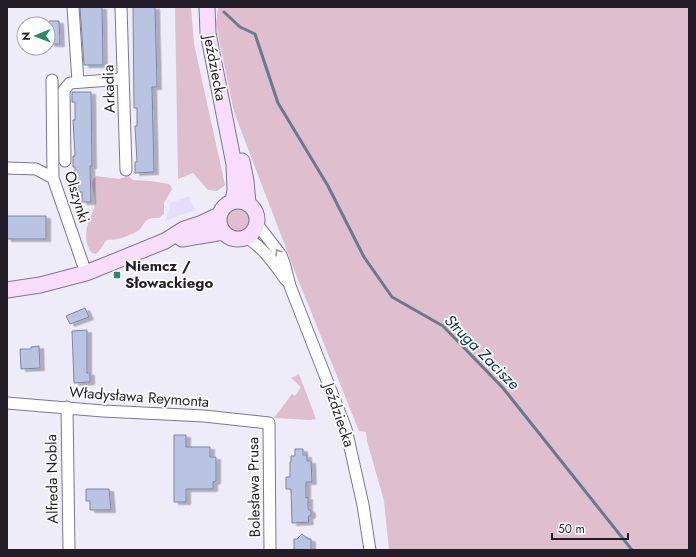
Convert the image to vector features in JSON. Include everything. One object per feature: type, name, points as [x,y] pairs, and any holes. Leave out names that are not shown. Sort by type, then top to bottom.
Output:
[{"type":"street","points":[[73,7],[78,82]]},
{"type":"street","name":"Arkadia","points":[[121,7],[126,170]]},
{"type":"street","name":"Jeździecka","points":[[207,7],[208,33],[234,164],[235,196],[233,201]]},
{"type":"street","points":[[65,161],[64,90],[70,83],[123,79]]},
{"type":"street","name":"Olszynki","points":[[52,80],[53,178],[86,273]]},
{"type":"street","name":"Jeździecka","points":[[228,129],[238,150],[244,168],[248,203]]},
{"type":"street","points":[[7,168],[36,169],[53,178]]},
{"type":"street","points":[[241,200],[248,203],[255,211],[257,218],[257,224],[254,231],[246,237],[240,239],[228,236],[223,232],[219,221],[219,215],[222,209],[226,204],[233,201],[241,200]]},
{"type":"street","points":[[7,290],[40,285],[86,273],[165,241],[184,229],[219,215]]},
{"type":"street","name":"Jeździecka","points":[[257,224],[281,255],[290,286],[346,429],[362,499],[370,550]]},
{"type":"street","points":[[165,241],[223,232]]},
{"type":"street","name":"Jeździecka","points":[[246,237],[265,251],[290,286]]},
{"type":"street","name":"Władysława Reymonta","points":[[7,403],[103,411],[204,416],[269,423]]},
{"type":"street","name":"Alfreda Nobla","points":[[66,407],[68,550]]},
{"type":"street","name":"Bolesława Prusa","points":[[269,423],[270,550]]},
{"type":"shaded area","points":[[175,7],[191,7],[194,44],[225,185],[217,191],[208,190],[193,173],[178,179]]},
{"type":"shaded area","points":[[218,7],[689,7],[689,550],[389,550],[384,501],[367,441],[366,432],[359,431],[295,272],[234,112],[216,24]]},
{"type":"shaded area","points":[[96,176],[119,179],[128,176],[133,180],[169,184],[172,189],[164,203],[164,214],[159,218],[146,220],[139,230],[133,234],[118,239],[107,240],[96,254],[92,253],[88,246],[86,231],[95,205],[92,182]]},
{"type":"shaded area","points":[[189,196],[195,210],[165,221],[171,203]]},
{"type":"shaded area","points":[[238,207],[247,211],[251,220],[247,229],[238,233],[229,229],[225,220],[229,211]]},
{"type":"shaded area","points":[[299,374],[316,419],[274,418],[292,394],[295,396],[301,387],[291,378]]},
{"type":"building","points":[[80,7],[102,7],[103,65],[84,65]]},
{"type":"building","points":[[133,7],[155,7],[157,87],[152,87],[154,172],[135,173],[135,162],[137,162],[135,126],[137,126],[137,108],[134,108]]},
{"type":"building","points":[[56,21],[59,21],[60,44],[56,44]]},
{"type":"building","points":[[72,92],[91,92],[91,202],[82,202],[82,192],[79,192],[78,184],[75,185],[75,167],[73,167],[73,156],[75,156],[73,120],[75,120],[75,102],[72,102]]},
{"type":"building","points":[[7,216],[46,216],[46,239],[7,239]]},
{"type":"building","points":[[85,308],[89,317],[70,324],[66,316]]},
{"type":"building","points":[[87,330],[87,373],[90,373],[90,382],[74,383],[72,331]]},
{"type":"building","points":[[39,346],[40,368],[21,369],[20,349],[31,349],[31,347]]},
{"type":"building","points":[[174,435],[186,435],[186,447],[210,447],[210,457],[216,457],[216,481],[213,482],[213,489],[186,489],[186,502],[174,502]]},
{"type":"building","points":[[295,449],[303,449],[303,455],[307,455],[307,461],[311,461],[312,482],[306,482],[306,498],[308,497],[308,509],[311,511],[311,515],[308,517],[309,522],[292,523],[291,489],[286,489],[286,477],[290,477],[291,456],[295,456]]},
{"type":"building","points":[[86,489],[109,489],[111,510],[90,510],[90,501],[86,501]]},
{"type":"building","points":[[302,534],[308,539],[311,539],[311,550],[294,550],[294,539],[297,539]]},
{"type":"waterway","name":"Struga Zacisze","points":[[224,12],[240,27],[255,34],[278,103],[328,186],[364,257],[392,297],[443,326],[503,388],[632,550]]},
{"type":"place","name":"Niemcz / Słowackiego","points":[[117,275]]}]
